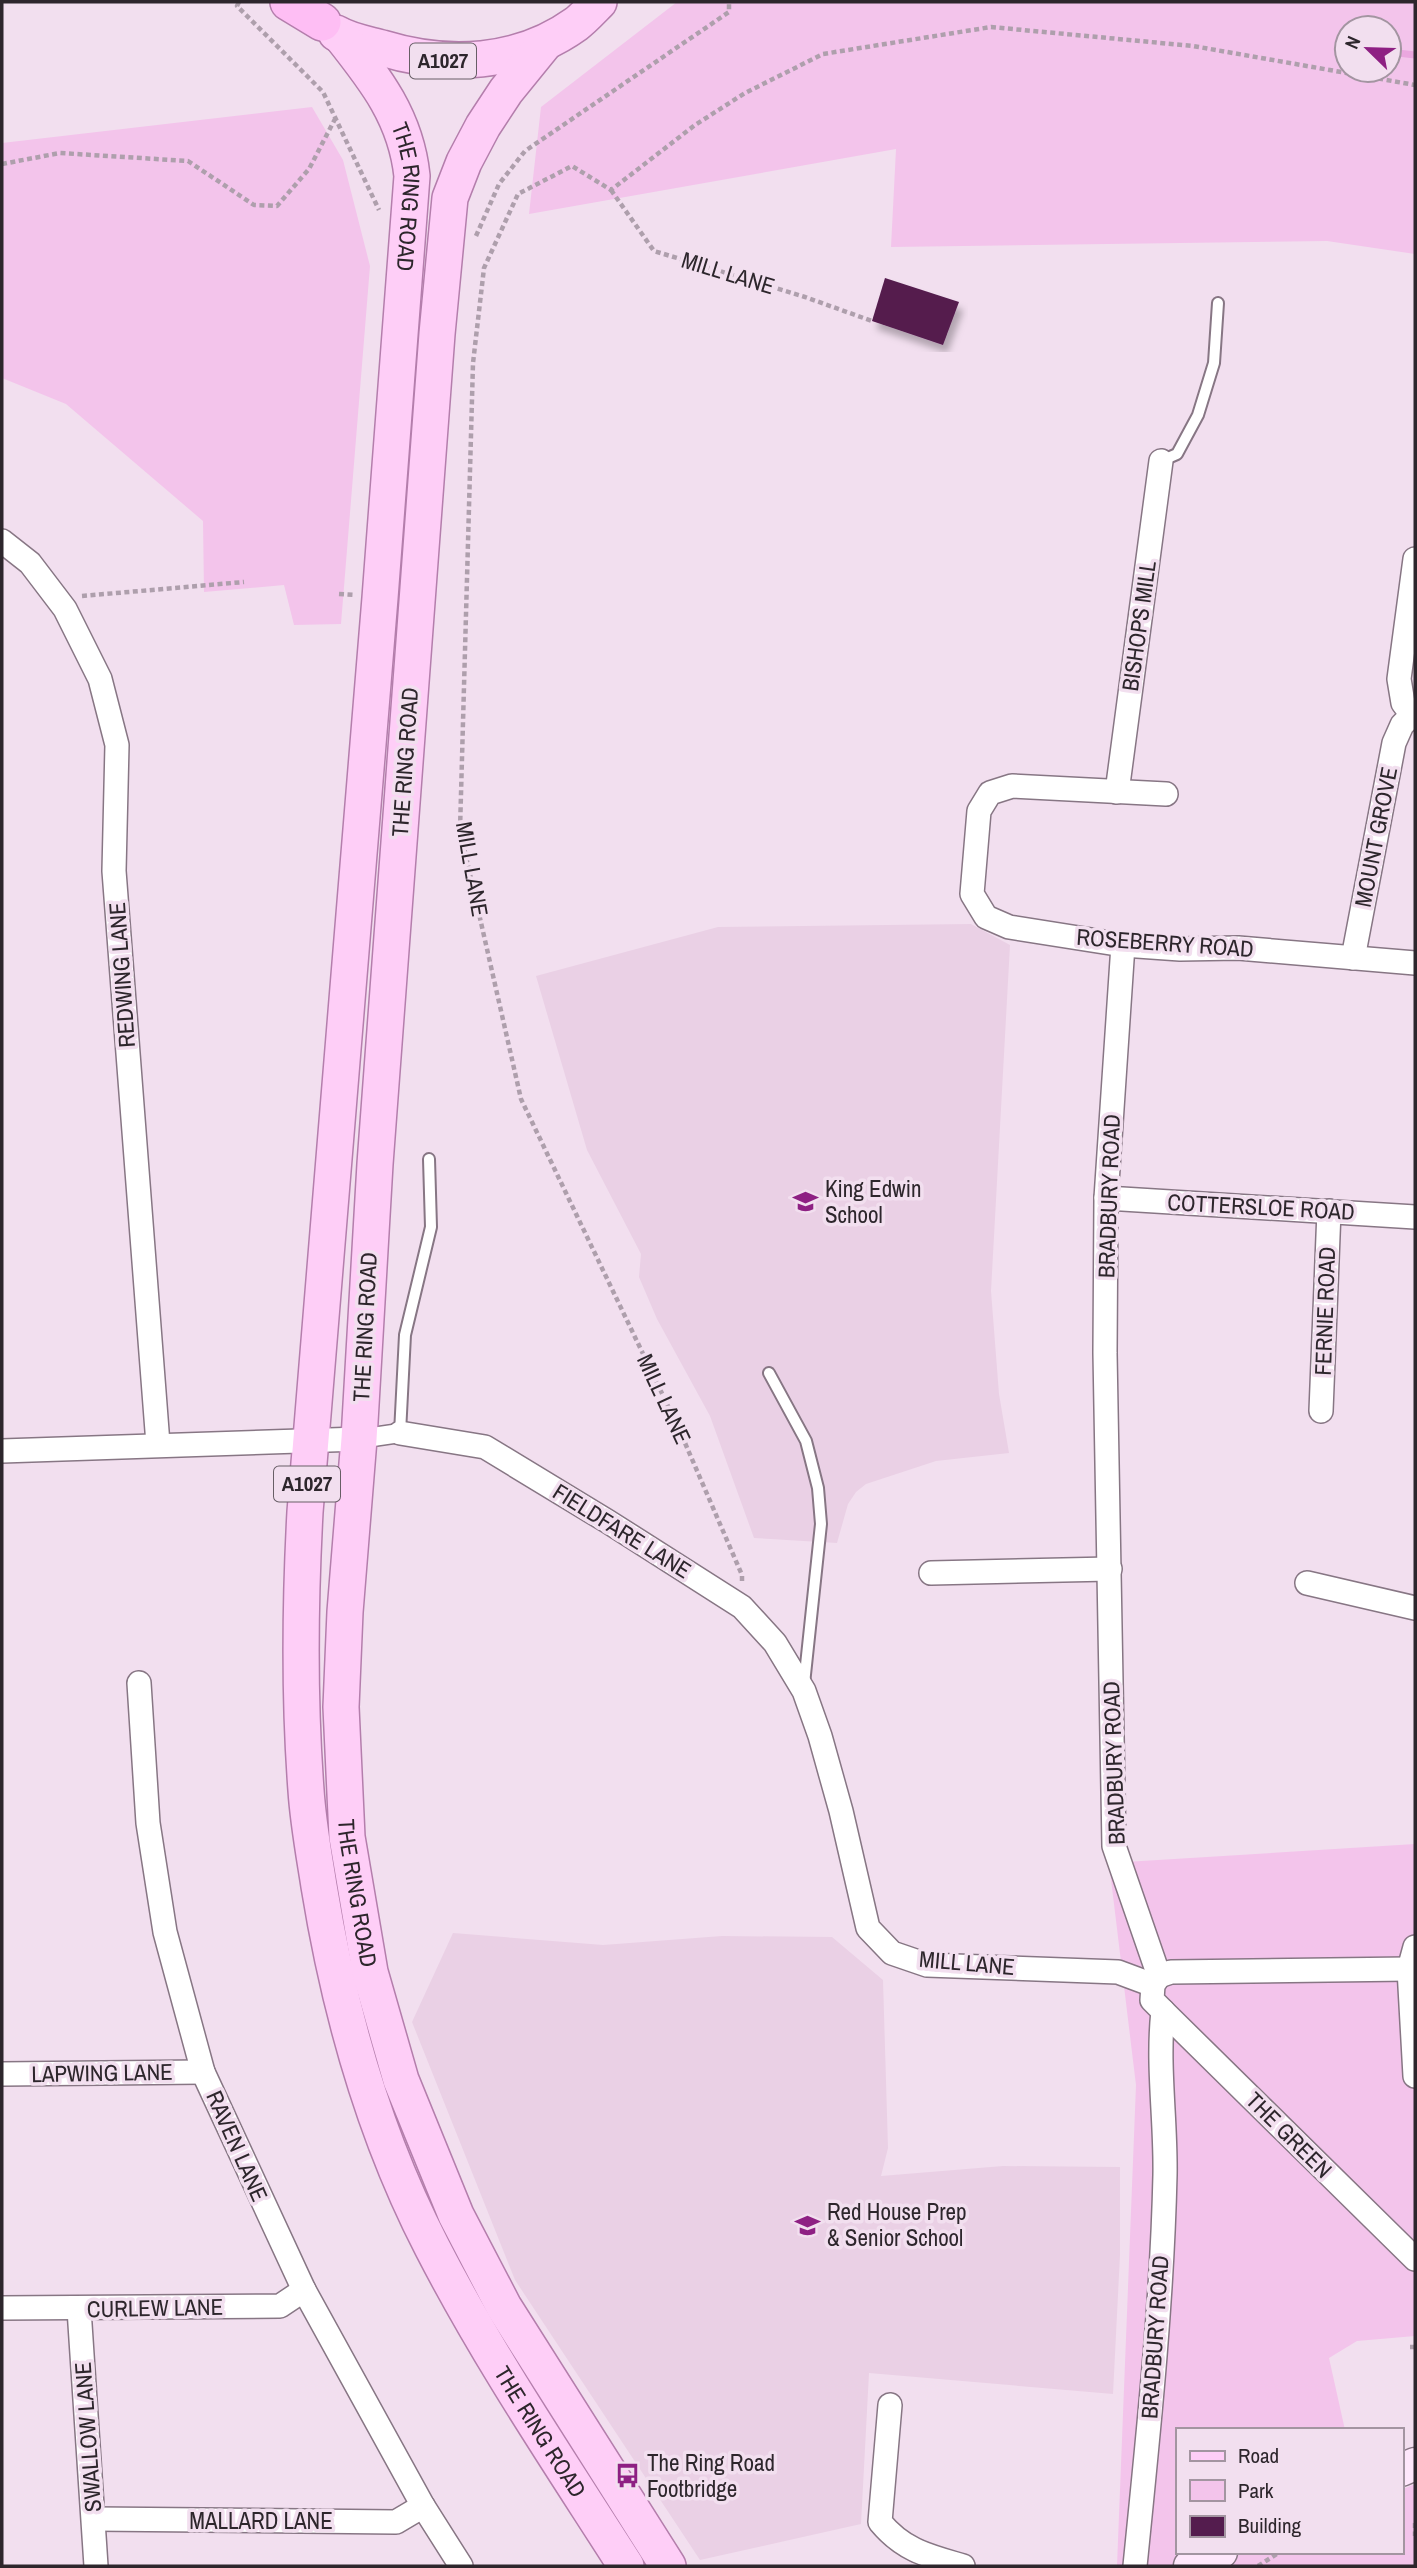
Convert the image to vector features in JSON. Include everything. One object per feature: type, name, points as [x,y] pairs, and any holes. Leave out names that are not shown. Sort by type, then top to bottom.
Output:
[{"type":"highway","points":[[289,2],[323,20]]},
{"type":"main road","name":"A1027","points":[[323,20],[392,51],[438,61],[484,60],[545,43],[578,23],[599,2]]},
{"type":"main road","name":"THE RING ROAD","points":[[323,20],[395,110],[410,153],[412,176],[310,1440],[300,1611],[306,1793],[327,1934],[346,2017],[394,2163],[431,2245],[512,2388],[626,2566]]},
{"type":"main road","name":"THE RING ROAD","points":[[545,43],[506,91],[483,125],[450,198],[437,334],[375,1164],[359,1439],[345,1612],[341,1707],[347,1837],[370,1972],[401,2080],[456,2215],[504,2307],[668,2566]]},
{"type":"main road","points":[[1190,2566],[1217,2554]]},
{"type":"street","name":"BISHOPS MILL","points":[[1118,792],[1161,461]]},
{"type":"street","name":"REDWING LANE","points":[[2,541],[30,563],[65,609],[100,679],[117,744],[114,871],[158,1444]]},
{"type":"street","name":"MOUNT GROVE","points":[[1353,958],[1394,743],[1402,725],[1414,715],[1403,703],[1399,679],[1415,559]]},
{"type":"street","name":"ROSEBERRY ROAD","points":[[1118,792],[1012,786],[990,793],[979,811],[972,894],[986,917],[1009,927],[1123,945],[1180,949],[1238,948],[1415,963]]},
{"type":"street","points":[[1118,792],[1166,794]]},
{"type":"street","name":"BRADBURY ROAD","points":[[1123,945],[1107,1198],[1105,1353],[1114,1846],[1156,1981],[1152,2000],[1163,2011],[1160,2041],[1165,2174],[1153,2391],[1135,2566]]},
{"type":"street","name":"COTTERSLOE ROAD","points":[[1107,1198],[1415,1217]]},
{"type":"street","name":"FERNIE ROAD","points":[[1321,1411],[1329,1211]]},
{"type":"street","points":[[2,1451],[359,1439],[400,1433]]},
{"type":"street","name":"FIELDFARE LANE","points":[[400,1433],[485,1447],[607,1521],[742,1607],[775,1643],[804,1690]]},
{"type":"street","points":[[931,1573],[1110,1569]]},
{"type":"street","points":[[1307,1583],[1415,1608]]},
{"type":"street","name":"RAVEN LANE","points":[[139,1683],[148,1823],[165,1932],[203,2072],[304,2290],[424,2506],[461,2566]]},
{"type":"street","name":"MILL LANE","points":[[804,1690],[841,1811],[868,1928],[892,1953],[926,1965],[1118,1972],[1156,1981],[1171,1972],[1412,1958]]},
{"type":"street","points":[[1412,1958],[1415,2076]]},
{"type":"street","name":"THE GREEN","points":[[1163,2011],[1415,2259]]},
{"type":"street","name":"LAPWING LANE","points":[[2,2074],[203,2072]]},
{"type":"street","name":"CURLEW LANE","points":[[2,2308],[280,2306],[304,2290]]},
{"type":"street","name":"SWALLOW LANE","points":[[79,2309],[96,2566]]},
{"type":"street","points":[[890,2405],[880,2522],[892,2536],[915,2551],[963,2566]]},
{"type":"street","name":"MALLARD LANE","points":[[94,2519],[396,2522],[424,2506]]},
{"type":"lane","points":[[1161,461],[1177,454],[1198,415],[1214,363],[1218,303]]},
{"type":"lane","points":[[400,1433],[405,1335],[431,1227],[429,1159]]},
{"type":"lane","points":[[769,1373],[806,1441],[818,1488],[821,1524],[804,1690]]},
{"type":"path","points":[[611,190],[695,125],[745,93],[823,54],[991,27],[1193,46],[1415,85]]},
{"type":"path","points":[[2,164],[60,153],[188,161],[254,205],[277,206],[309,169],[335,118]]},
{"type":"path","name":"MILL LANE","points":[[742,1607],[742,1575],[689,1453],[521,1099],[460,830],[473,363],[484,268],[518,194],[572,166],[611,190],[654,251],[805,297],[872,321]]},
{"type":"path","points":[[56,598],[244,582]]},
{"type":"path","points":[[1415,2523],[1415,2536]]},
{"type":"path","points":[[1258,2566],[1277,2554]]},
{"type":"shaded area","name":"King Edwin School","points":[[971,924],[1010,945],[991,1291],[999,1394],[1009,1453],[936,1461],[866,1484],[848,1504],[837,1543],[754,1538],[710,1416],[657,1319],[639,1277],[641,1254],[587,1150],[536,976],[718,927]]},
{"type":"shaded area","name":"Red House Prep & Senior School","points":[[453,1933],[603,1945],[722,1936],[832,1937],[883,1980],[888,2148],[881,2176],[1003,2166],[1120,2167],[1120,2255],[1113,2394],[869,2373],[861,2524],[700,2560],[515,2280],[412,2022]]},
{"type":"green space","points":[[677,2],[1415,2],[1415,254],[1327,241],[891,247],[896,149],[529,214],[541,107]]},
{"type":"green space","points":[[312,107],[343,160],[370,266],[341,624],[294,625],[284,585],[204,592],[203,521],[66,404],[2,378],[2,143]]},
{"type":"green space","points":[[1415,1844],[1415,2336],[1357,2341],[1329,2358],[1345,2428],[1176,2428],[1176,2554],[1403,2554],[1403,2489],[1415,2484],[1415,2566],[1117,2566],[1136,2085],[1109,1863]]},
{"type":"building","points":[[885,278],[959,302],[943,345],[872,321]]},
{"type":"waterway","points":[[1403,54],[1415,55]]},
{"type":"place","name":"King Edwin School","points":[[805,1202]]},
{"type":"place","name":"Red House Prep & Senior School","points":[[807,2225]]},
{"type":"place","name":"The Ring Road Footbridge","points":[[627,2476]]}]
